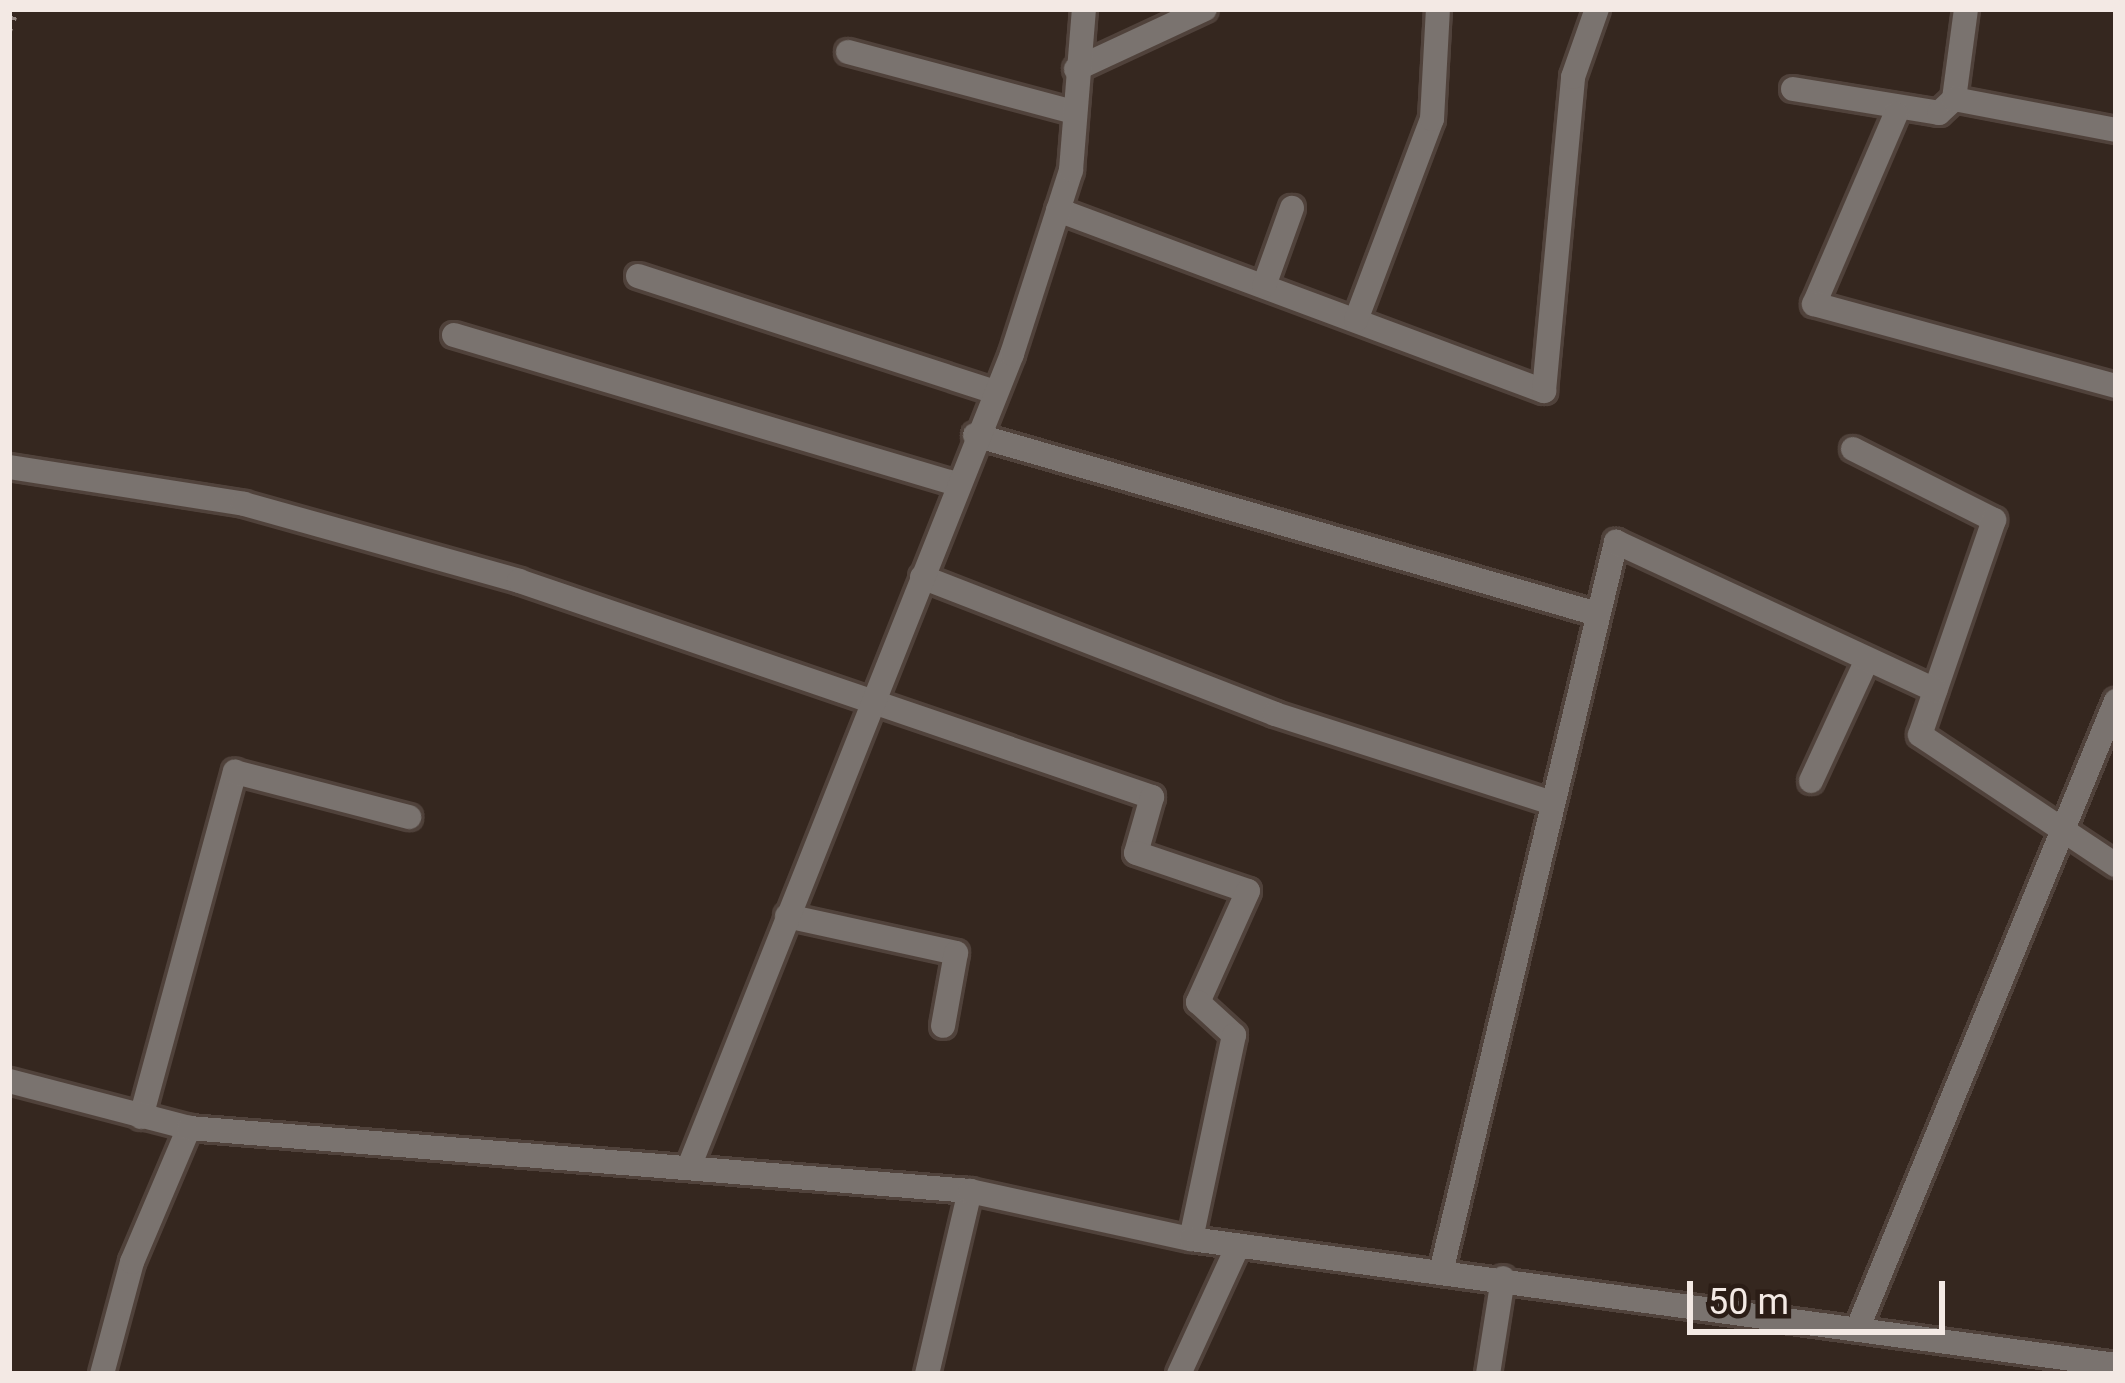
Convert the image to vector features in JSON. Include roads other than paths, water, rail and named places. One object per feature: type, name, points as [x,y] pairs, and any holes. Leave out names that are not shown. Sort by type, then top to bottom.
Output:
[{"type":"street","points":[[689,1167],[787,916],[880,702],[953,483],[995,392],[1058,210],[1084,9]]},
{"type":"street","points":[[1076,69],[1205,9]]},
{"type":"street","points":[[1356,320],[1432,118],[1438,9]]},
{"type":"street","points":[[1058,210],[1544,391],[1573,77],[1597,9]]},
{"type":"street","points":[[1793,89],[1896,114],[1939,113],[1954,99],[1966,9]]},
{"type":"street","points":[[848,52],[1073,112]]},
{"type":"street","points":[[1954,99],[2116,130]]},
{"type":"street","points":[[1896,114],[1814,304],[2116,386]]},
{"type":"street","points":[[1264,286],[1292,208]]},
{"type":"street","points":[[638,277],[995,392]]},
{"type":"street","points":[[454,335],[953,483]]},
{"type":"street","points":[[975,435],[1597,614]]},
{"type":"street","points":[[1853,449],[1994,520],[1920,735],[1930,748],[2058,834],[2116,866]]},
{"type":"street","points":[[9,466],[244,504],[519,581],[1152,796],[1136,853],[1248,891],[1198,1002],[1234,1035],[1191,1239]]},
{"type":"street","points":[[1441,1272],[1616,542],[1935,690]]},
{"type":"street","points":[[922,577],[1275,714],[1552,803]]},
{"type":"street","points":[[1811,781],[1867,660]]},
{"type":"street","points":[[1859,1324],[2058,834],[2107,749],[2116,701]]},
{"type":"street","points":[[141,1117],[235,772],[409,817]]},
{"type":"street","points":[[787,916],[956,953],[943,1026]]},
{"type":"street","points":[[9,1081],[189,1128],[970,1191],[1191,1239],[1859,1324],[2023,1363],[2116,1365]]},
{"type":"street","points":[[102,1374],[132,1262],[189,1128]]},
{"type":"street","points":[[927,1374],[970,1191]]},
{"type":"street","points":[[1179,1374],[1238,1246]]},
{"type":"street","points":[[1488,1374],[1503,1278]]}]
